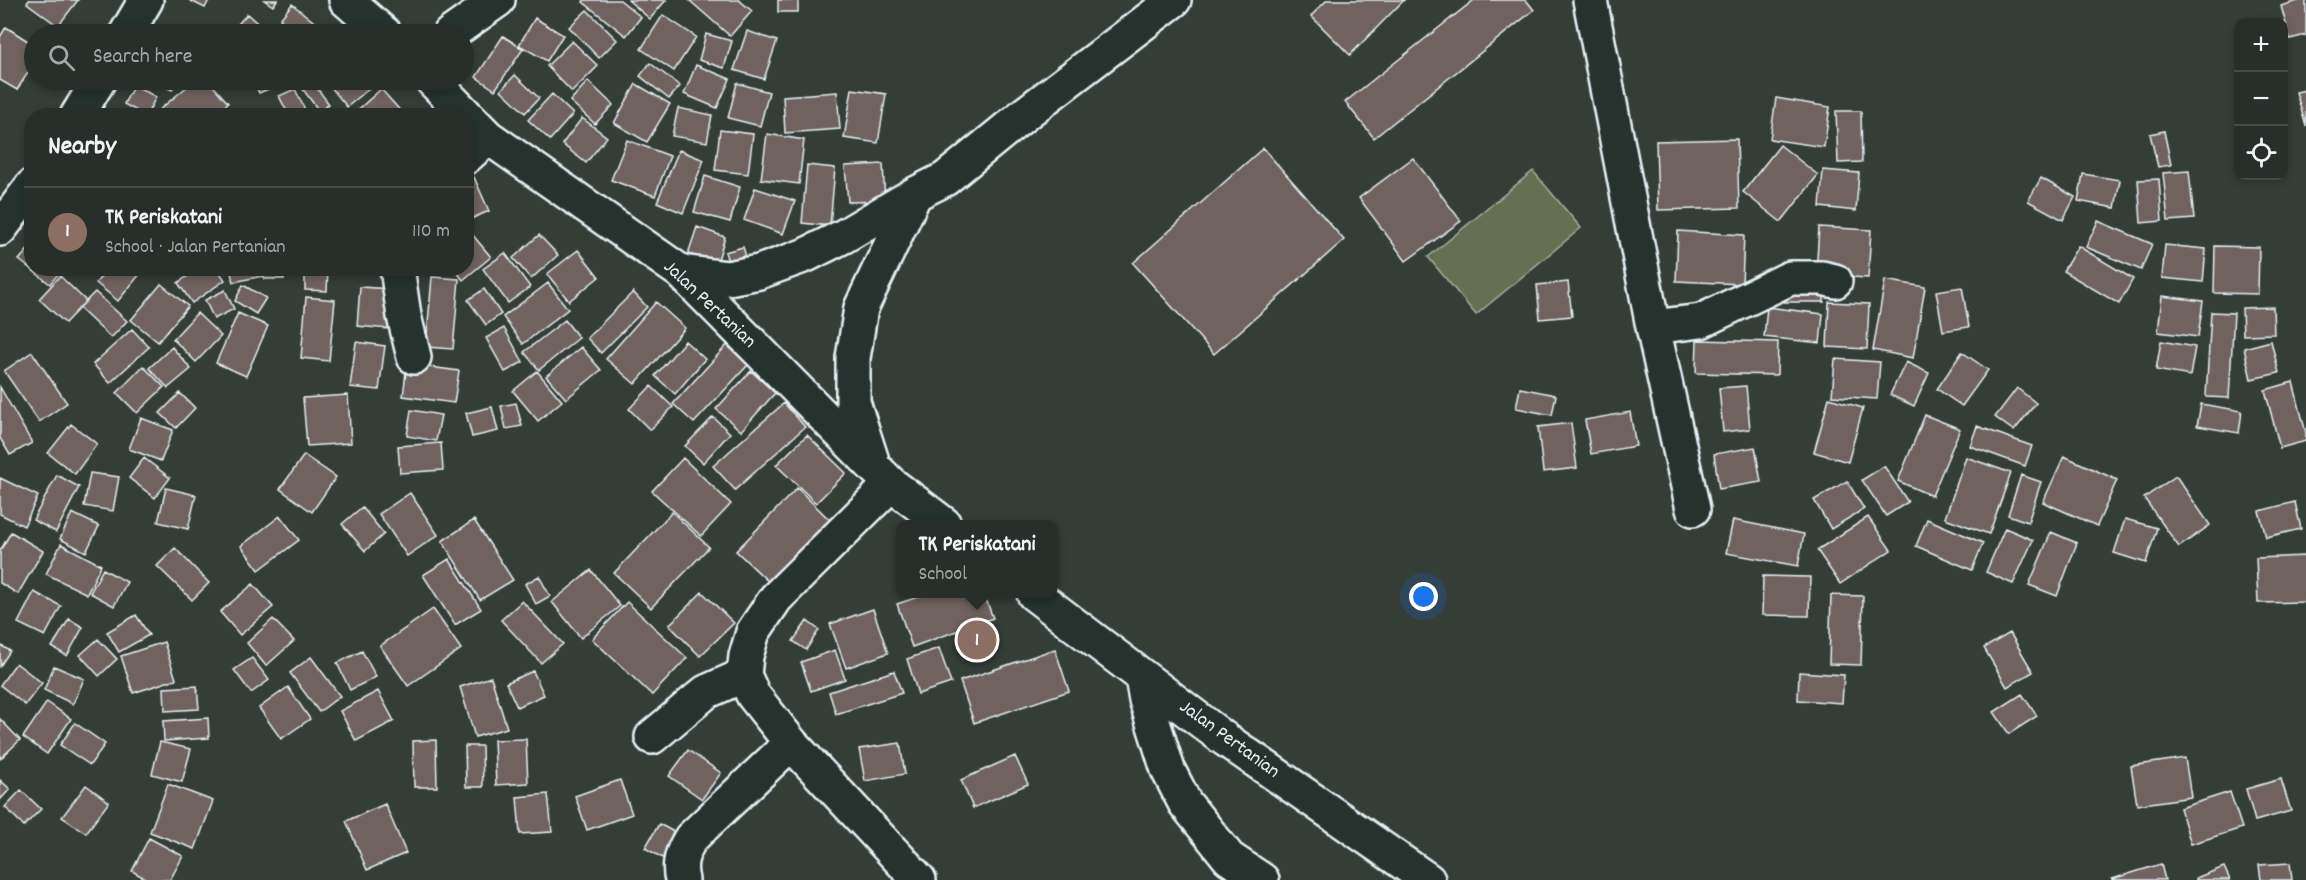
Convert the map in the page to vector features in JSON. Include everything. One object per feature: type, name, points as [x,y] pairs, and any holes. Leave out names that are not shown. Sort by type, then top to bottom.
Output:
[{"type":"main road","points":[[346,0],[374,24]]},
{"type":"main road","points":[[464,24],[498,0]]},
{"type":"main road","points":[[681,273],[728,279],[759,272],[806,255],[844,236],[945,179],[1026,113],[1174,0]]},
{"type":"main road","points":[[1590,0],[1653,327],[1693,509]]},
{"type":"main road","points":[[82,108],[93,90]]},
{"type":"main road","name":"Jalan Pertanian","points":[[439,90],[451,108]]},
{"type":"main road","name":"Jalan Pertanian","points":[[477,147],[681,273],[883,476],[938,520]]},
{"type":"main road","points":[[915,194],[861,308],[853,358],[853,402],[883,476],[776,598],[753,632],[746,656],[744,675],[753,695],[791,743],[919,880]]},
{"type":"main road","points":[[0,229],[24,197]]},
{"type":"main road","points":[[398,276],[404,316],[414,357]]},
{"type":"main road","points":[[1653,327],[1701,321],[1790,278],[1822,278],[1835,281]]},
{"type":"main road","name":"Jalan Pertanian","points":[[1039,598],[1226,740],[1428,880]]},
{"type":"main road","points":[[652,737],[706,692],[744,675]]},
{"type":"main road","points":[[1142,676],[1146,700],[1168,770],[1185,803],[1229,858],[1262,880]]},
{"type":"main road","points":[[682,880],[681,857],[691,838],[791,743]]},
{"type":"green space","points":[[1533,171],[1581,228],[1476,315],[1428,257]]},
{"type":"building","points":[[29,0],[78,0],[60,24],[55,24],[27,3]]},
{"type":"building","points":[[189,0],[209,0],[205,8]]},
{"type":"building","points":[[264,0],[277,0],[273,6]]},
{"type":"building","points":[[584,0],[620,0],[641,17],[626,36],[583,2]]},
{"type":"building","points":[[628,0],[666,0],[650,19]]},
{"type":"building","points":[[689,0],[739,0],[752,11],[730,36]]},
{"type":"building","points":[[778,0],[798,0],[798,12],[778,12]]},
{"type":"building","points":[[1327,0],[1404,0],[1350,55],[1311,16]]},
{"type":"building","points":[[1474,0],[1526,0],[1534,10],[1374,138],[1345,102]]},
{"type":"building","points":[[2306,0],[2306,35],[2290,39],[2288,18],[2284,18],[2281,6]]},
{"type":"building","points":[[292,4],[317,24],[287,24],[280,19]]},
{"type":"building","points":[[587,10],[617,40],[599,58],[569,27]]},
{"type":"building","points":[[247,14],[258,24],[238,24]]},
{"type":"building","points":[[663,15],[696,37],[674,71],[641,49]]},
{"type":"building","points":[[535,18],[563,35],[547,61],[519,45]]},
{"type":"building","points":[[6,27],[24,39],[24,79],[17,90],[0,80],[0,37]]},
{"type":"building","points":[[747,31],[777,41],[764,79],[734,70]]},
{"type":"building","points":[[706,34],[732,41],[724,68],[699,60]]},
{"type":"building","points":[[503,36],[523,49],[495,90],[476,77]]},
{"type":"building","points":[[572,41],[598,66],[572,92],[547,66]]},
{"type":"building","points":[[650,63],[680,86],[669,99],[640,76]]},
{"type":"building","points":[[696,65],[730,79],[717,108],[684,94]]},
{"type":"building","points":[[515,75],[539,98],[525,113],[501,90]]},
{"type":"building","points":[[588,81],[613,105],[595,124],[570,101]]},
{"type":"building","points":[[737,83],[769,92],[760,126],[728,118]]},
{"type":"building","points":[[636,84],[670,104],[647,142],[614,123]]},
{"type":"building","points":[[852,89],[886,94],[878,143],[844,138]]},
{"type":"building","points":[[131,90],[143,90],[156,97],[150,108],[131,108],[124,104]]},
{"type":"building","points":[[183,90],[217,90],[228,103],[222,108],[162,108]]},
{"type":"building","points":[[295,90],[304,108],[285,108],[279,96]]},
{"type":"building","points":[[303,90],[318,90],[329,104],[323,108],[317,108]]},
{"type":"building","points":[[333,90],[367,90],[347,107]]},
{"type":"building","points":[[382,90],[398,108],[360,108]]},
{"type":"building","points":[[2306,90],[2306,126],[2296,92]]},
{"type":"building","points":[[837,92],[840,129],[785,133],[783,96]]},
{"type":"building","points":[[552,94],[573,114],[550,140],[528,120]]},
{"type":"building","points":[[1776,98],[1830,107],[1824,147],[1770,139]]},
{"type":"building","points":[[678,108],[712,115],[707,142],[672,136]]},
{"type":"building","points":[[1836,111],[1861,111],[1862,162],[1838,163]]},
{"type":"building","points":[[582,118],[607,137],[586,163],[562,144]]},
{"type":"building","points":[[720,130],[753,134],[748,174],[715,170]]},
{"type":"building","points":[[2164,131],[2171,165],[2158,167],[2150,134]]},
{"type":"building","points":[[767,134],[804,140],[799,184],[761,179]]},
{"type":"building","points":[[1737,139],[1739,208],[1658,210],[1656,141]]},
{"type":"building","points":[[627,140],[670,156],[655,196],[611,180]]},
{"type":"building","points":[[1780,145],[1818,175],[1781,222],[1743,192]]},
{"type":"building","points":[[1263,148],[1344,240],[1214,354],[1133,263]]},
{"type":"building","points":[[679,150],[704,160],[683,213],[657,202]]},
{"type":"building","points":[[1413,158],[1461,221],[1406,261],[1359,198]]},
{"type":"building","points":[[883,164],[885,201],[848,202],[845,166]]},
{"type":"building","points":[[807,165],[835,168],[830,226],[802,223]]},
{"type":"building","points":[[1823,170],[1859,173],[1856,211],[1820,207]]},
{"type":"building","points":[[2189,171],[2194,219],[2168,221],[2163,173]]},
{"type":"building","points":[[2083,174],[2120,180],[2115,208],[2078,201]]},
{"type":"building","points":[[705,176],[740,187],[730,222],[694,212]]},
{"type":"building","points":[[474,177],[489,211],[474,218]]},
{"type":"building","points":[[2041,178],[2075,197],[2063,220],[2028,201]]},
{"type":"building","points":[[2159,179],[2162,221],[2141,223],[2138,180]]},
{"type":"building","points":[[755,188],[795,201],[783,234],[744,220]]},
{"type":"building","points":[[2098,221],[2152,244],[2141,270],[2086,247]]},
{"type":"building","points":[[697,227],[725,237],[717,263],[688,254]]},
{"type":"building","points":[[1819,227],[1871,230],[1868,278],[1816,275]]},
{"type":"building","points":[[1678,231],[1744,235],[1742,284],[1676,281]]},
{"type":"building","points":[[539,235],[558,255],[531,279],[513,258]]},
{"type":"building","points":[[474,237],[491,257],[474,271]]},
{"type":"building","points":[[2165,245],[2206,249],[2203,282],[2162,278]]},
{"type":"building","points":[[2078,246],[2133,279],[2119,304],[2063,271]]},
{"type":"building","points":[[2215,246],[2259,247],[2258,294],[2214,293]]},
{"type":"building","points":[[743,247],[749,266],[731,271],[725,252]]},
{"type":"building","points":[[578,250],[599,277],[569,301],[547,274]]},
{"type":"building","points":[[505,253],[530,287],[508,303],[483,269]]},
{"type":"building","points":[[24,254],[24,264],[19,260]]},
{"type":"building","points":[[40,276],[56,276],[50,284]]},
{"type":"building","points":[[60,276],[86,301],[65,323],[39,299]]},
{"type":"building","points":[[102,276],[138,276],[118,301],[96,283]]},
{"type":"building","points":[[188,276],[222,276],[225,280],[192,303],[178,283]]},
{"type":"building","points":[[232,276],[263,276],[233,282]]},
{"type":"building","points":[[264,276],[284,276],[284,279],[264,279]]},
{"type":"building","points":[[305,276],[328,276],[327,291],[305,290]]},
{"type":"building","points":[[432,277],[459,279],[453,349],[426,347]]},
{"type":"building","points":[[1885,280],[1925,287],[1913,358],[1873,350]]},
{"type":"building","points":[[1568,282],[1572,316],[1540,319],[1537,285]]},
{"type":"building","points":[[548,283],[568,309],[523,344],[503,317]]},
{"type":"building","points":[[161,284],[188,306],[158,342],[131,320]]},
{"type":"building","points":[[1784,284],[1824,284],[1824,302],[1784,302]]},
{"type":"building","points":[[243,285],[266,298],[256,314],[235,301]]},
{"type":"building","points":[[360,287],[392,289],[389,329],[357,326]]},
{"type":"building","points":[[1962,287],[1969,327],[1943,331],[1936,291]]},
{"type":"building","points":[[484,289],[501,314],[486,325],[468,300]]},
{"type":"building","points":[[225,290],[234,309],[214,319],[205,300]]},
{"type":"building","points":[[95,292],[127,321],[111,338],[79,308]]},
{"type":"building","points":[[633,292],[647,307],[601,353],[587,338]]},
{"type":"building","points":[[2162,296],[2203,301],[2198,337],[2158,332]]},
{"type":"building","points":[[306,297],[335,300],[329,361],[301,358]]},
{"type":"building","points":[[656,302],[685,328],[635,384],[606,359]]},
{"type":"building","points":[[1829,302],[1869,304],[1867,349],[1827,347]]},
{"type":"building","points":[[1767,307],[1823,314],[1820,343],[1764,337]]},
{"type":"building","points":[[2273,307],[2274,334],[2243,335],[2242,308]]},
{"type":"building","points":[[2211,312],[2234,313],[2229,398],[2206,397]]},
{"type":"building","points":[[197,313],[221,336],[196,362],[173,339]]},
{"type":"building","points":[[238,313],[268,326],[246,376],[216,363]]},
{"type":"building","points":[[565,320],[579,338],[539,370],[524,352]]},
{"type":"building","points":[[504,328],[523,362],[505,372],[486,338]]},
{"type":"building","points":[[132,329],[149,347],[110,383],[93,364]]},
{"type":"building","points":[[1697,340],[1778,342],[1777,375],[1696,373]]},
{"type":"building","points":[[685,341],[705,359],[675,394],[655,376]]},
{"type":"building","points":[[2161,341],[2195,347],[2190,376],[2156,370]]},
{"type":"building","points":[[2271,341],[2279,373],[2251,379],[2244,348]]},
{"type":"building","points":[[356,342],[385,346],[379,390],[350,387]]},
{"type":"building","points":[[727,345],[748,365],[694,423],[673,404]]},
{"type":"building","points":[[172,347],[191,369],[168,388],[149,368]]},
{"type":"building","points":[[581,347],[601,370],[566,399],[546,376]]},
{"type":"building","points":[[32,352],[67,403],[39,422],[4,371]]},
{"type":"building","points":[[1962,352],[1988,370],[1962,406],[1937,389]]},
{"type":"building","points":[[1835,359],[1880,362],[1877,399],[1832,396]]},
{"type":"building","points":[[1906,362],[1929,373],[1914,406],[1890,395]]},
{"type":"building","points":[[407,364],[459,371],[454,403],[403,396]]},
{"type":"building","points":[[143,366],[164,387],[137,413],[117,393]]},
{"type":"building","points":[[537,371],[562,401],[538,421],[513,391]]},
{"type":"building","points":[[751,371],[775,393],[741,431],[716,409]]},
{"type":"building","points":[[2293,382],[2306,441],[2280,448],[2265,390]]},
{"type":"building","points":[[651,386],[673,407],[650,430],[629,409]]},
{"type":"building","points":[[1746,386],[1750,429],[1723,432],[1719,388]]},
{"type":"building","points":[[0,387],[32,443],[10,455],[0,438]]},
{"type":"building","points":[[1520,388],[1556,395],[1552,415],[1516,408]]},
{"type":"building","points":[[2017,388],[2036,403],[2014,431],[1995,417]]},
{"type":"building","points":[[180,393],[195,408],[176,428],[160,413]]},
{"type":"building","points":[[348,395],[351,443],[307,446],[303,398]]},
{"type":"building","points":[[1829,398],[1863,408],[1848,462],[1814,452]]},
{"type":"building","points":[[516,403],[522,426],[506,429],[501,406]]},
{"type":"building","points":[[784,403],[805,427],[735,490],[713,466]]},
{"type":"building","points":[[2201,404],[2242,411],[2239,433],[2197,426]]},
{"type":"building","points":[[492,407],[498,431],[472,437],[466,413]]},
{"type":"building","points":[[411,410],[441,415],[436,441],[407,436]]},
{"type":"building","points":[[1630,412],[1636,446],[1591,454],[1585,420]]},
{"type":"building","points":[[1925,415],[1960,429],[1932,496],[1898,481]]},
{"type":"building","points":[[713,417],[730,433],[703,463],[685,446]]},
{"type":"building","points":[[141,418],[173,430],[161,461],[129,449]]},
{"type":"building","points":[[1571,423],[1577,468],[1543,472],[1538,427]]},
{"type":"building","points":[[71,424],[97,444],[75,474],[48,453]]},
{"type":"building","points":[[1977,426],[2032,446],[2025,466],[1970,446]]},
{"type":"building","points":[[807,435],[846,473],[816,503],[776,465]]},
{"type":"building","points":[[441,443],[443,470],[400,473],[398,446]]},
{"type":"building","points":[[1755,447],[1761,482],[1719,489],[1714,454]]},
{"type":"building","points":[[304,455],[336,477],[312,512],[280,489]]},
{"type":"building","points":[[2064,456],[2117,480],[2097,526],[2043,502]]},
{"type":"building","points":[[1966,457],[2011,473],[1989,534],[1945,518]]},
{"type":"building","points":[[144,458],[170,478],[155,498],[129,478]]},
{"type":"building","points":[[683,458],[731,504],[701,536],[652,491]]},
{"type":"building","points":[[1884,466],[1908,502],[1886,516],[1862,480]]},
{"type":"building","points":[[90,473],[119,477],[113,511],[84,506]]},
{"type":"building","points":[[57,475],[79,487],[56,532],[33,520]]},
{"type":"building","points":[[2021,475],[2041,482],[2028,522],[2008,515]]},
{"type":"building","points":[[2176,476],[2210,525],[2179,547],[2144,498]]},
{"type":"building","points":[[0,478],[38,496],[24,526],[0,514]]},
{"type":"building","points":[[1847,481],[1864,509],[1831,529],[1814,500]]},
{"type":"building","points":[[166,488],[196,495],[188,529],[158,522]]},
{"type":"building","points":[[797,488],[833,523],[773,586],[736,551]]},
{"type":"building","points":[[410,493],[438,535],[407,556],[379,514]]},
{"type":"building","points":[[2295,502],[2301,529],[2266,537],[2259,511]]},
{"type":"building","points":[[362,507],[384,534],[365,551],[342,524]]},
{"type":"building","points":[[672,512],[709,547],[651,608],[614,573]]},
{"type":"building","points":[[72,513],[99,526],[86,552],[60,539]]},
{"type":"building","points":[[280,516],[299,540],[259,570],[241,546]]},
{"type":"building","points":[[1868,517],[1891,550],[1840,584],[1817,550]]},
{"type":"building","points":[[1927,519],[1983,543],[1972,570],[1916,546]]},
{"type":"building","points":[[2125,519],[2157,528],[2146,563],[2114,553]]},
{"type":"building","points":[[474,520],[513,580],[480,600],[442,541]]},
{"type":"building","points":[[1733,520],[1804,534],[1798,566],[1726,553]]},
{"type":"building","points":[[2005,528],[2033,540],[2013,584],[1986,572]]},
{"type":"building","points":[[11,532],[43,551],[18,594],[0,583],[0,551]]},
{"type":"building","points":[[2051,532],[2077,543],[2057,596],[2029,585]]},
{"type":"building","points":[[61,544],[101,565],[87,594],[46,574]]},
{"type":"building","points":[[175,548],[209,583],[192,600],[157,566]]},
{"type":"building","points":[[2306,556],[2306,602],[2258,603],[2256,558]]},
{"type":"building","points":[[449,559],[481,609],[455,625],[423,575]]},
{"type":"building","points":[[103,569],[127,582],[114,606],[90,593]]},
{"type":"building","points":[[591,570],[620,606],[581,638],[552,602]]},
{"type":"building","points":[[539,576],[550,596],[536,604],[525,584]]},
{"type":"building","points":[[1763,576],[1810,577],[1809,616],[1762,615]]},
{"type":"building","points":[[253,584],[273,607],[240,635],[220,612]]},
{"type":"building","points":[[34,592],[61,606],[45,636],[18,623]]},
{"type":"building","points":[[702,592],[734,623],[700,656],[669,625]]},
{"type":"building","points":[[1831,595],[1863,596],[1861,665],[1829,664]]},
{"type":"building","points":[[915,598],[986,598],[993,618],[912,647],[897,604]]},
{"type":"building","points":[[522,601],[563,644],[541,663],[501,620]]},
{"type":"building","points":[[627,602],[687,658],[652,695],[592,639]]},
{"type":"building","points":[[433,609],[461,649],[408,686],[380,646]]},
{"type":"building","points":[[873,609],[888,653],[846,668],[830,624]]},
{"type":"building","points":[[136,615],[149,635],[119,652],[107,632]]},
{"type":"building","points":[[69,619],[83,627],[67,656],[52,647]]},
{"type":"building","points":[[273,619],[294,641],[266,666],[247,643]]},
{"type":"building","points":[[807,621],[819,630],[806,650],[793,641]]},
{"type":"building","points":[[2010,633],[2033,672],[2007,687],[1984,648]]},
{"type":"building","points":[[98,639],[117,659],[99,676],[80,655]]},
{"type":"building","points":[[164,642],[176,679],[133,693],[121,656]]},
{"type":"building","points":[[0,645],[10,651],[0,666]]},
{"type":"building","points":[[939,648],[951,683],[918,694],[907,659]]},
{"type":"building","points":[[1055,649],[1069,691],[974,723],[960,681]]},
{"type":"building","points":[[835,650],[845,679],[811,691],[801,662]]},
{"type":"building","points":[[362,651],[376,677],[350,690],[337,663]]},
{"type":"building","points":[[311,657],[340,696],[319,712],[290,673]]},
{"type":"building","points":[[252,658],[269,680],[251,693],[234,670]]},
{"type":"building","points":[[16,663],[42,683],[25,705],[0,685]]},
{"type":"building","points":[[54,666],[84,679],[73,704],[44,690]]},
{"type":"building","points":[[533,671],[544,695],[517,707],[506,683]]},
{"type":"building","points":[[894,671],[902,693],[836,714],[829,692]]},
{"type":"building","points":[[1799,672],[1844,675],[1842,703],[1798,700]]},
{"type":"building","points":[[491,677],[507,728],[475,737],[460,687]]},
{"type":"building","points":[[197,686],[199,709],[165,711],[164,688]]},
{"type":"building","points":[[288,687],[310,719],[281,739],[259,708]]},
{"type":"building","points":[[378,691],[394,721],[356,741],[340,711]]},
{"type":"building","points":[[2022,694],[2037,716],[2009,734],[1994,712]]},
{"type":"building","points":[[47,702],[71,719],[47,754],[23,737]]},
{"type":"building","points":[[208,718],[209,738],[164,741],[163,721]]},
{"type":"building","points":[[0,719],[20,740],[0,759]]},
{"type":"building","points":[[75,723],[105,744],[90,765],[60,745]]},
{"type":"building","points":[[526,739],[528,783],[496,785],[494,740]]},
{"type":"building","points":[[436,740],[437,787],[414,787],[413,741]]},
{"type":"building","points":[[160,742],[191,749],[182,782],[152,774]]},
{"type":"building","points":[[900,743],[905,774],[865,781],[859,749]]},
{"type":"building","points":[[465,746],[482,746],[483,787],[466,787]]},
{"type":"building","points":[[688,750],[721,773],[702,799],[669,776]]},
{"type":"building","points":[[1015,756],[1028,784],[973,808],[961,780]]},
{"type":"building","points":[[2185,758],[2191,797],[2137,805],[2131,766]]},
{"type":"building","points":[[2281,779],[2291,811],[2255,821],[2246,789]]},
{"type":"building","points":[[0,780],[10,789],[0,800]]},
{"type":"building","points":[[620,780],[632,814],[587,830],[575,796]]},
{"type":"building","points":[[168,784],[213,801],[195,849],[150,832]]},
{"type":"building","points":[[86,785],[109,802],[86,833],[62,817]]},
{"type":"building","points":[[21,790],[41,809],[24,826],[5,807]]},
{"type":"building","points":[[2230,792],[2242,828],[2191,844],[2180,808]]},
{"type":"building","points":[[548,794],[552,832],[520,834],[517,797]]},
{"type":"building","points":[[385,804],[406,853],[367,870],[346,821]]},
{"type":"building","points":[[659,824],[680,835],[666,860],[645,848]]},
{"type":"building","points":[[149,838],[183,856],[170,880],[148,880],[132,871]]},
{"type":"building","points":[[2290,863],[2292,880],[2261,880],[2259,865]]},
{"type":"building","points":[[2161,864],[2165,880],[2112,880],[2112,879]]},
{"type":"building","points":[[2224,867],[2230,880],[2196,880],[2196,878]]},
{"type":"place","name":"TK Periskatani","points":[[977,640]]}]
